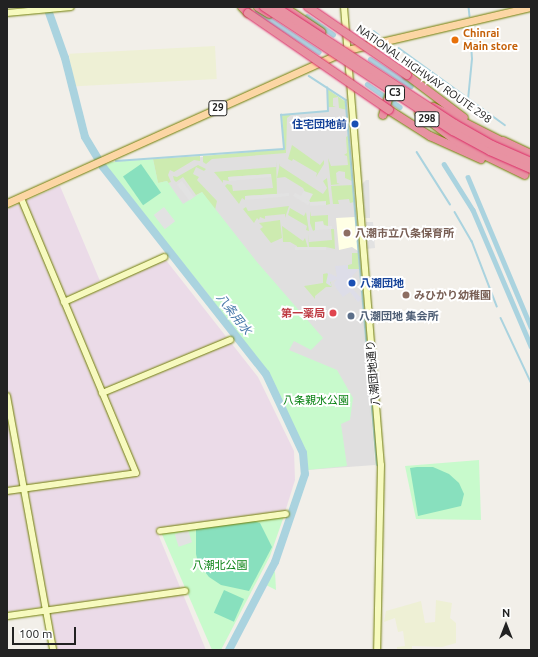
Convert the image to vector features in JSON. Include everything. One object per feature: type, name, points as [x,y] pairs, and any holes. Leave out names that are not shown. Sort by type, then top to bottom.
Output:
[{"type":"highway","name":"298","points":[[242,7],[248,13],[386,113],[452,147],[529,174]]},
{"type":"highway","name":"298","points":[[258,7],[390,94],[459,143],[529,174]]},
{"type":"highway","name":"C3","points":[[264,7],[453,131],[529,174]]},
{"type":"highway","name":"C3","points":[[276,7],[455,124],[492,145],[531,162]]},
{"type":"highway","name":"298","points":[[284,7],[295,10],[347,50],[434,107],[507,144]]},
{"type":"highway","name":"NATIONAL HIGHWAY ROUTE 298","points":[[308,7],[407,74],[459,114],[507,144],[531,154]]},
{"type":"highway","points":[[386,113],[390,94]]},
{"type":"main road","name":"29","points":[[7,203],[347,50],[531,7]]},
{"type":"street","points":[[7,13],[71,7]]},
{"type":"street","name":"八潮団地通り","points":[[344,7],[381,465],[377,650]]},
{"type":"street","points":[[7,491],[136,473],[21,198]]},
{"type":"street","points":[[64,302],[164,257]]},
{"type":"street","points":[[102,393],[230,340]]},
{"type":"street","points":[[7,396],[53,650]]},
{"type":"street","points":[[160,531],[286,514]]},
{"type":"street","points":[[7,616],[186,591]]},
{"type":"shaded area","points":[[215,46],[217,79],[71,87],[69,54]]},
{"type":"shaded area","name":"八潮団地","points":[[327,89],[346,102],[375,465],[307,470],[304,452],[264,370],[205,290],[103,166],[111,162],[203,157],[284,149],[282,115],[328,111]]},
{"type":"shaded area","points":[[271,174],[271,177],[229,181],[228,177]]},
{"type":"shaded area","points":[[366,180],[369,180],[370,218],[365,218],[363,215],[361,185]]},
{"type":"shaded area","points":[[182,181],[194,197],[189,201],[177,185]]},
{"type":"shaded area","points":[[60,186],[100,281],[68,297],[69,304],[165,259],[258,377],[294,451],[295,480],[285,512],[156,529],[206,650],[57,650],[49,606],[7,612],[7,209]]},
{"type":"shaded area","points":[[304,191],[313,194],[309,201],[305,199],[310,202],[308,205],[293,196],[295,193],[301,196]]},
{"type":"shaded area","points":[[289,193],[289,196],[245,200],[245,196]]},
{"type":"shaded area","points":[[326,201],[326,205],[310,206],[310,202]]},
{"type":"shaded area","points":[[164,207],[175,221],[165,229],[154,215]]},
{"type":"shaded area","name":"八潮市立八条保育所","points":[[355,217],[358,251],[352,247],[339,250],[336,218]]},
{"type":"shaded area","points":[[323,221],[324,226],[332,226],[332,229],[315,230],[315,222]]},
{"type":"shaded area","points":[[366,222],[373,222],[375,248],[366,249]]},
{"type":"shaded area","points":[[295,247],[326,247],[326,250],[295,250]]},
{"type":"shaded area","points":[[348,265],[348,269],[359,269],[352,276],[352,288],[362,299],[358,302],[350,292],[343,297],[334,283],[337,279],[330,282],[332,287],[326,283],[328,274],[325,271],[337,277],[335,266]]},
{"type":"shaded area","points":[[188,530],[192,542],[179,547],[175,534]]},
{"type":"shaded area","points":[[436,600],[452,603],[450,618],[456,623],[456,643],[442,647],[412,646],[412,650],[397,650],[397,647],[405,646],[403,631],[398,632],[395,618],[384,622],[386,611],[421,601],[425,623],[435,622]]},
{"type":"green space","points":[[327,89],[346,102],[347,110],[339,108],[338,97],[333,98],[333,106],[336,107],[328,107]]},
{"type":"green space","points":[[282,115],[291,115],[287,118],[286,153],[212,159],[206,164],[203,162],[203,156],[284,149]]},
{"type":"green space","points":[[349,135],[352,181],[345,178],[345,172],[339,171],[336,173],[337,183],[340,184],[331,185],[328,158],[331,166],[348,165],[347,156],[344,155],[347,153],[346,137]]},
{"type":"green space","points":[[292,145],[320,165],[324,160],[324,164],[316,177],[317,173],[293,159],[292,161],[288,159]]},
{"type":"green space","points":[[200,156],[200,161],[194,160],[174,172],[170,170],[168,175],[171,182],[168,183],[167,181],[158,183],[153,159]]},
{"type":"green space","name":"八条親水公園","points":[[153,159],[158,183],[167,181],[183,204],[202,192],[257,262],[323,338],[311,350],[294,341],[289,350],[337,370],[353,398],[350,420],[341,424],[347,466],[307,470],[304,452],[264,370],[205,290],[103,166],[111,162]]},
{"type":"green space","points":[[276,159],[277,194],[245,196],[245,200],[242,198],[239,204],[225,186],[227,184],[232,185],[233,191],[273,188],[271,174],[228,177],[229,181],[223,180],[223,183],[214,172],[276,167]]},
{"type":"green space","points":[[280,163],[280,166],[323,194],[327,188],[323,181],[327,178],[330,204],[326,205],[326,202],[310,202],[303,188],[285,177],[277,178]]},
{"type":"green space","points":[[141,164],[161,193],[143,205],[123,177]]},
{"type":"green space","points":[[198,165],[206,169],[204,171],[196,167],[193,174],[199,177],[197,180],[217,201],[215,210],[202,192],[196,195],[183,177],[176,182],[174,180],[173,176],[177,177]]},
{"type":"green space","points":[[353,185],[354,202],[350,203],[349,199],[338,200],[339,204],[333,204],[331,186]]},
{"type":"green space","points":[[289,206],[285,218],[285,214],[265,216],[265,219],[260,217],[259,220],[257,218],[254,223],[243,209],[246,207],[248,211]]},
{"type":"green space","points":[[290,208],[304,216],[306,212],[309,231],[306,230],[307,226],[288,215]]},
{"type":"green space","points":[[310,211],[311,216],[328,215],[328,226],[315,222],[315,230],[313,231],[310,223]]},
{"type":"green space","points":[[280,220],[282,238],[271,243],[260,229],[263,227],[259,223]]},
{"type":"green space","points":[[282,226],[303,241],[305,238],[308,248],[297,249],[297,246],[290,242],[283,242]]},
{"type":"green space","points":[[331,229],[334,229],[335,249],[326,247],[309,248],[308,233],[309,242],[332,240]]},
{"type":"green space","points":[[352,253],[358,253],[359,269],[348,269],[348,265],[352,264]]},
{"type":"green space","points":[[328,273],[332,287],[326,287],[315,296],[315,299],[304,286],[323,283],[323,274]]},
{"type":"green space","points":[[479,460],[481,520],[416,519],[405,466]]},
{"type":"green space","points":[[433,467],[449,474],[459,483],[464,494],[461,506],[418,516],[410,468]]},
{"type":"green space","name":"八潮北公園","points":[[284,516],[270,556],[221,650],[212,650],[161,532]]},
{"type":"green space","points":[[253,521],[260,523],[272,547],[249,591],[221,585],[209,577],[198,563],[196,554],[196,529]]},
{"type":"green space","points":[[271,570],[275,572],[276,590],[264,584]]},
{"type":"green space","points":[[224,590],[244,599],[234,622],[214,613]]},
{"type":"waterway","name":"八条用水","points":[[47,7],[65,58],[85,137],[103,167],[266,374],[303,453],[305,474],[275,562],[229,650]]},
{"type":"waterway","points":[[469,7],[470,16]]},
{"type":"waterway","points":[[257,11],[319,52]]},
{"type":"waterway","points":[[307,16],[333,34]]},
{"type":"waterway","points":[[468,100],[472,59],[470,27]]},
{"type":"waterway","points":[[374,31],[379,35]]},
{"type":"waterway","points":[[399,48],[505,125]]},
{"type":"waterway","points":[[370,59],[411,86]]},
{"type":"waterway","points":[[309,76],[346,100],[377,465]]},
{"type":"waterway","points":[[367,84],[400,107]]},
{"type":"waterway","points":[[116,161],[284,149],[281,115],[328,111],[327,88]]},
{"type":"waterway","points":[[417,152],[450,204]]},
{"type":"waterway","points":[[444,164],[473,210],[531,346]]},
{"type":"waterway","points":[[468,177],[531,327]]},
{"type":"waterway","points":[[455,212],[472,241],[497,306]]},
{"type":"waterway","points":[[501,318],[531,382]]},
{"type":"place","name":"Chinrai Main store","points":[[455,40]]},
{"type":"place","name":"住宅団地前","points":[[355,124]]},
{"type":"place","name":"八潮市立八条保育所","points":[[347,233]]},
{"type":"place","name":"八潮団地","points":[[352,283]]},
{"type":"place","name":"みひかり幼稚園","points":[[406,295]]},
{"type":"place","name":"第一薬局","points":[[333,313]]},
{"type":"place","name":"八潮団地 集会所","points":[[351,316]]}]
